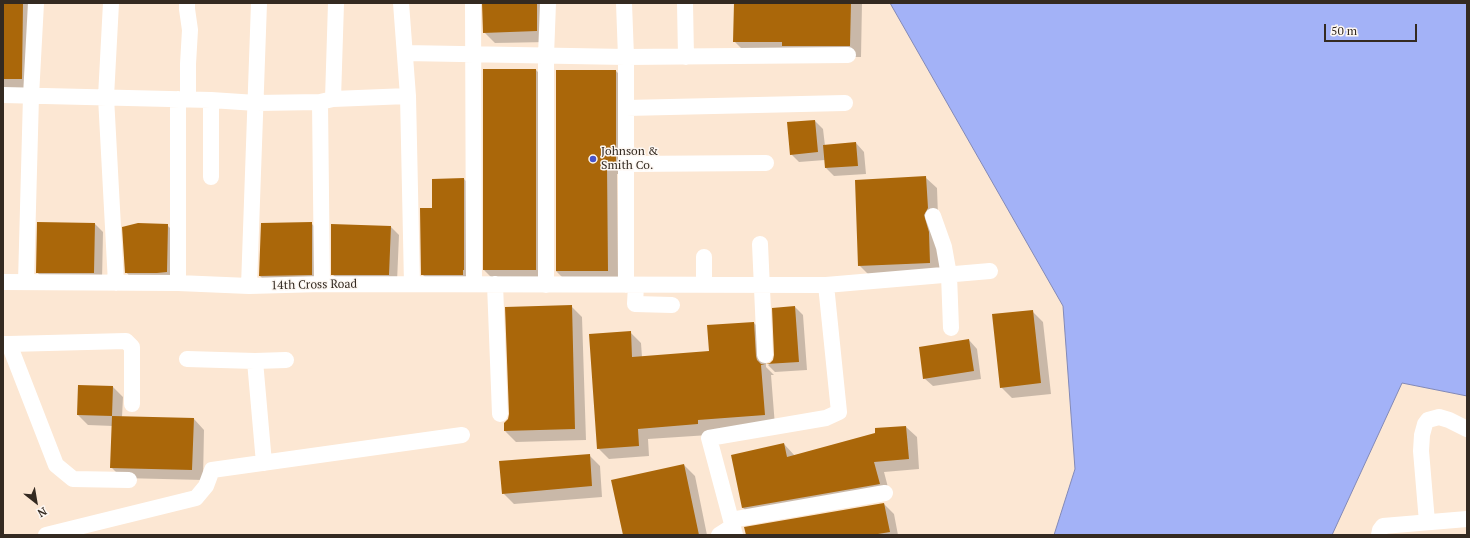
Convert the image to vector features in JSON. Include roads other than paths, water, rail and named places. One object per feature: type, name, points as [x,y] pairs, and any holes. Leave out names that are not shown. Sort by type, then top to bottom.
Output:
[{"type":"street","points":[[26,282],[30,96],[36,3]]},
{"type":"street","points":[[111,3],[106,97],[116,283]]},
{"type":"street","points":[[178,283],[183,99],[188,64],[190,30],[187,3]]},
{"type":"street","points":[[249,286],[259,3]]},
{"type":"street","points":[[322,284],[326,100],[336,3]]},
{"type":"street","points":[[401,3],[408,96],[412,284]]},
{"type":"street","points":[[473,3],[474,284]]},
{"type":"street","points":[[546,285],[546,56],[548,3]]},
{"type":"street","points":[[624,3],[626,57],[626,164],[631,285],[635,304],[672,305]]},
{"type":"street","points":[[685,3],[686,57]]},
{"type":"street","points":[[404,53],[626,57],[848,56]]},
{"type":"street","points":[[3,95],[183,99],[256,103],[408,96]]},
{"type":"street","points":[[211,100],[212,178]]},
{"type":"street","points":[[626,108],[845,102]]},
{"type":"street","points":[[626,164],[766,163]]},
{"type":"street","points":[[933,216],[944,247],[949,274],[950,328]]},
{"type":"street","points":[[760,244],[765,355]]},
{"type":"street","points":[[704,257],[704,285]]},
{"type":"street","name":"14th Cross Road","points":[[3,282],[178,283],[249,286],[322,284],[826,285],[990,271]]},
{"type":"street","points":[[495,284],[500,414]]},
{"type":"street","points":[[733,527],[709,438],[826,418],[839,412],[826,285]]},
{"type":"street","points":[[129,480],[72,479],[56,465],[6,344],[126,341],[132,347],[132,404]]},
{"type":"street","points":[[187,359],[255,361],[286,360]]},
{"type":"street","points":[[255,361],[264,463]]},
{"type":"street","points":[[1427,522],[1421,451],[1422,435],[1425,424],[1428,420],[1439,417],[1467,429]]},
{"type":"street","points":[[46,535],[196,498],[206,486],[212,470],[462,435]]},
{"type":"street","points":[[719,535],[733,527],[885,493]]},
{"type":"street","points":[[1380,535],[1380,530],[1383,526],[1467,519]]},
{"type":"water","points":[[890,3],[1467,3],[1467,396],[1402,383],[1332,535],[1054,535],[1075,469],[1063,306]]},
{"type":"place","name":"Johnson & Smith Co.","points":[[593,159]]}]
